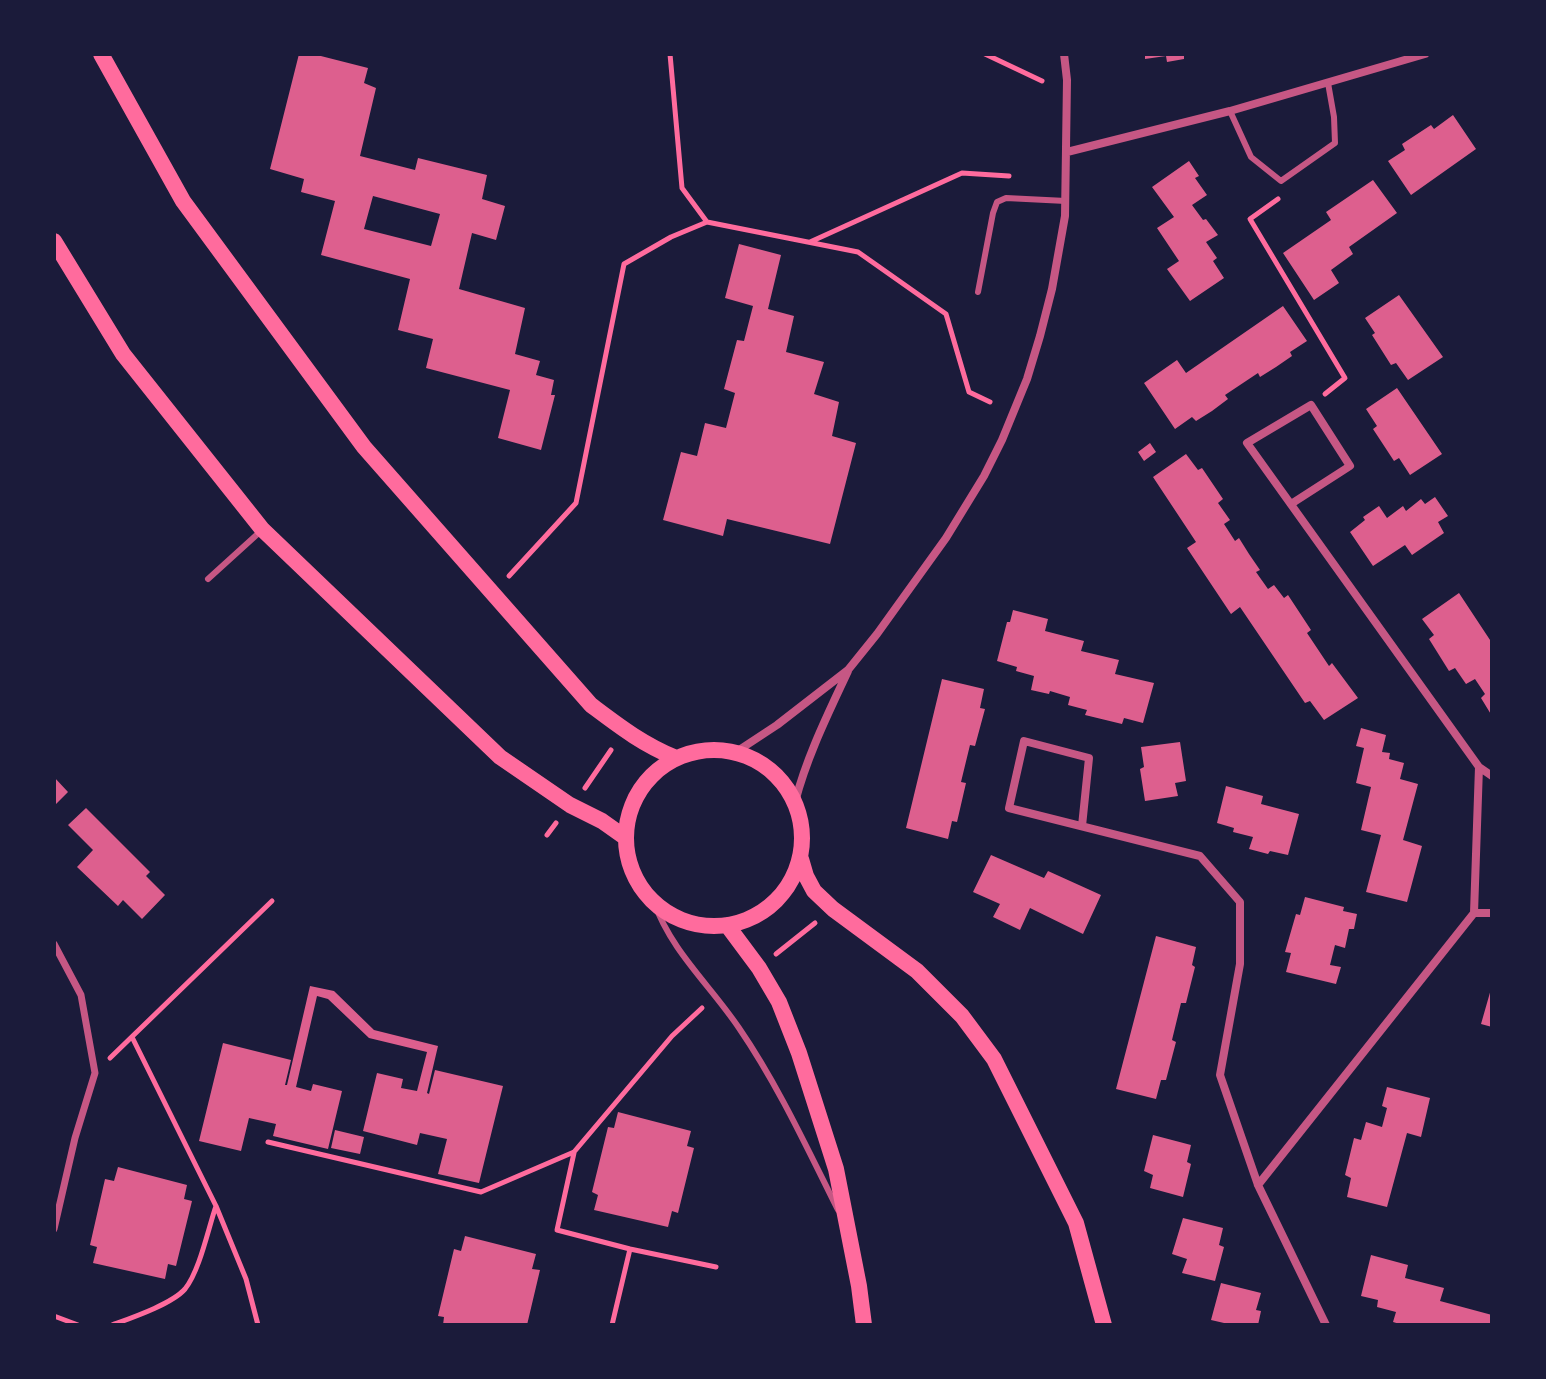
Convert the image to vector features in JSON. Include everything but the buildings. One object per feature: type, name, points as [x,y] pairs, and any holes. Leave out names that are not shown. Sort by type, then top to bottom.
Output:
[{"type":"main road","points":[[101,54],[183,201],[364,447],[591,705],[651,748],[676,758]]},
{"type":"main road","points":[[54,241],[123,354],[262,529],[500,757],[570,805],[602,821],[626,838]]},
{"type":"main road","points":[[705,750],[736,752],[760,762],[781,779],[795,802],[803,839],[801,859],[791,883],[774,903],[753,917],[727,925],[701,925],[676,917],[654,902],[639,884],[629,862],[626,838],[629,814],[639,791],[655,772],[676,758],[705,750]]},
{"type":"main road","points":[[801,859],[814,891],[833,909],[917,971],[962,1016],[994,1059],[1076,1223],[1104,1325]]},
{"type":"main road","points":[[727,925],[759,968],[779,1002],[799,1053],[836,1169],[864,1325]]},
{"type":"street","points":[[736,752],[777,725],[848,670],[946,538],[1002,440],[1027,379],[1040,336],[1065,216],[1067,80],[1064,54]]},
{"type":"street","points":[[1067,152],[1230,111],[1425,54]]},
{"type":"street","points":[[1291,504],[1350,466],[1311,405],[1247,443],[1479,767],[1492,776]]},
{"type":"street","points":[[795,802],[802,776],[848,670]]},
{"type":"street","points":[[1082,826],[1089,758],[1024,741],[1009,808],[1200,856],[1240,902],[1240,964],[1220,1075],[1258,1185],[1326,1325]]},
{"type":"street","points":[[1258,1185],[1474,913],[1479,767]]},
{"type":"street","points":[[1474,913],[1492,913]]},
{"type":"street","points":[[54,944],[81,995],[95,1073],[75,1138],[54,1229]]},
{"type":"lane","points":[[1230,111],[1251,157],[1281,181],[1335,143],[1328,83]]},
{"type":"lane","points":[[978,292],[997,202],[1006,198],[1066,201]]},
{"type":"lane","points":[[208,579],[262,529]]},
{"type":"lane","points":[[654,902],[669,937],[716,995],[779,1091],[848,1230]]},
{"type":"path","points":[[670,54],[682,188],[707,222]]},
{"type":"path","points":[[985,54],[1042,81]]},
{"type":"path","points":[[809,242],[962,173],[1014,177]]},
{"type":"path","points":[[1281,181],[1283,195],[1250,219],[1345,378],[1311,405]]},
{"type":"path","points":[[509,577],[576,503],[624,264],[671,237],[707,222],[858,252],[946,314],[969,392],[990,402]]},
{"type":"path","points":[[547,835],[585,789],[624,730]]},
{"type":"path","points":[[95,1073],[272,901]]},
{"type":"path","points":[[770,959],[819,920]]},
{"type":"path","points":[[268,1142],[481,1192],[574,1152],[672,1036],[705,1005]]},
{"type":"path","points":[[132,1037],[216,1206],[246,1279],[258,1325]]},
{"type":"path","points":[[574,1152],[557,1230],[716,1267]]},
{"type":"path","points":[[112,1325],[168,1301],[185,1289],[198,1263],[216,1206]]},
{"type":"path","points":[[612,1325],[630,1249]]},
{"type":"path","points":[[54,1316],[78,1325]]}]
